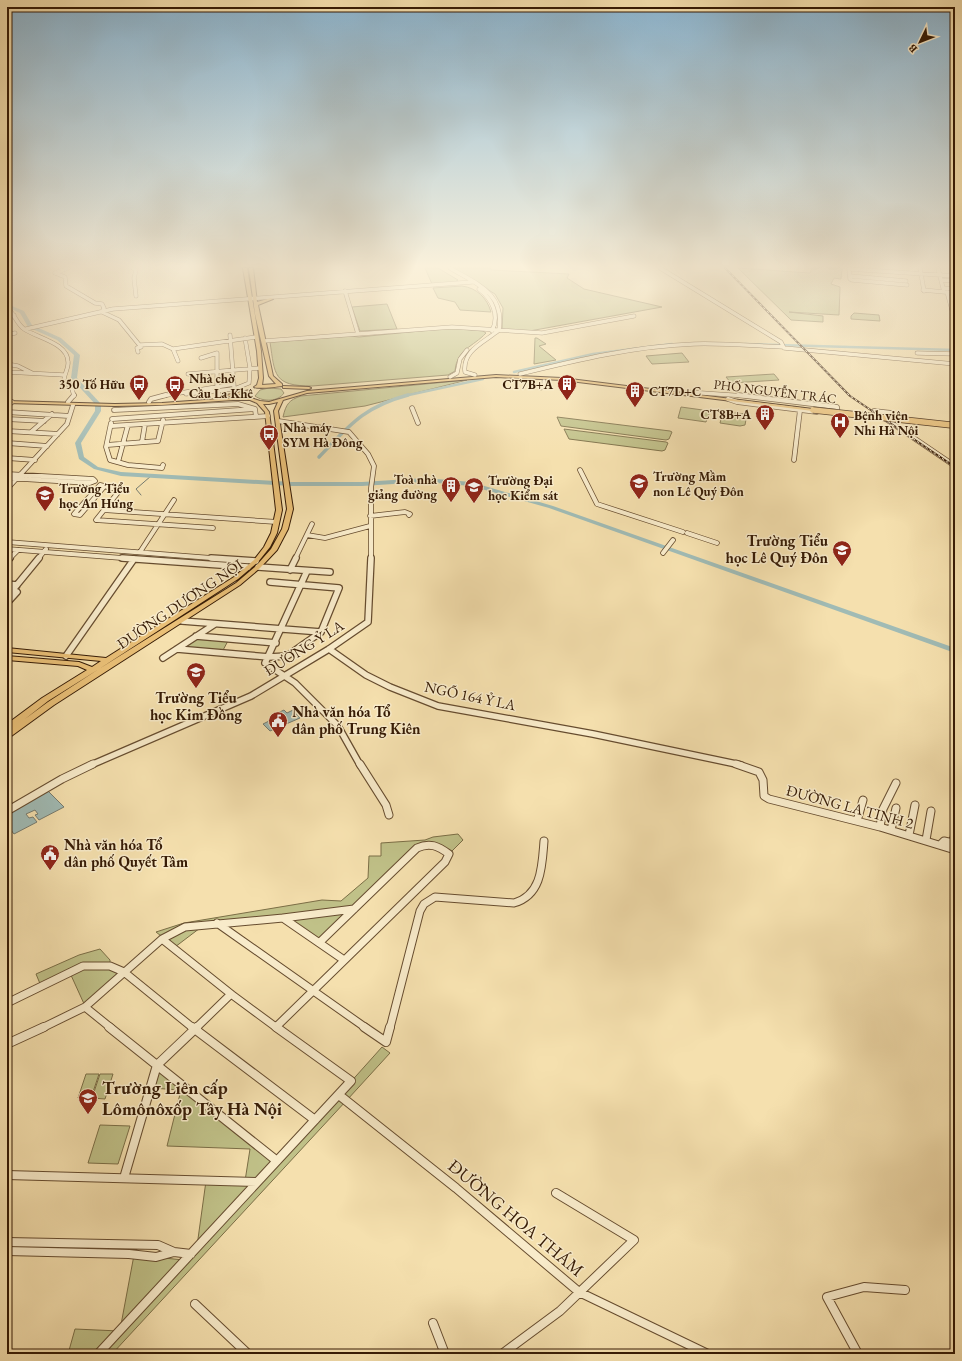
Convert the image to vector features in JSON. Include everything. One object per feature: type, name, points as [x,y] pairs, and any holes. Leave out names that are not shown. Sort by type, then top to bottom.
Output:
[{"type":"main road","points":[[114,406],[149,402],[186,395],[250,391],[260,386],[261,378],[256,332]]},
{"type":"main road","points":[[262,332],[270,376],[290,391],[288,396]]},
{"type":"main road","name":"PHỐ NGUYỄN TRÁC","points":[[281,400],[288,396],[307,392],[352,386],[475,375],[520,374],[648,388],[728,399],[946,422],[954,425]]},
{"type":"main road","name":"PHỐ NGUYỄN TRÁC","points":[[260,386],[283,386],[305,389],[496,376],[562,379],[688,392],[954,425]]},
{"type":"main road","points":[[250,391],[248,396],[251,399]]},
{"type":"main road","points":[[9,401],[68,402],[114,406],[165,406],[251,399],[259,402],[281,400]]},
{"type":"main road","name":"ĐƯỜNG DƯƠNG NỘI","points":[[7,735],[51,703],[182,621],[274,550],[284,529],[290,509],[276,411],[281,400]]},
{"type":"main road","points":[[9,401],[73,405],[87,404]]},
{"type":"main road","name":"ĐƯỜNG DƯƠNG NỘI","points":[[7,728],[45,700],[108,660],[208,601],[248,567],[257,564],[268,547],[274,533],[279,510],[268,416],[266,409],[259,402]]},
{"type":"main road","points":[[271,434],[279,434]]},
{"type":"main road","points":[[7,650],[64,660],[93,670]]},
{"type":"main road","points":[[7,658],[108,660]]},
{"type":"street","points":[[33,332],[64,350],[69,364],[64,375],[64,380],[74,396],[68,402]]},
{"type":"street","points":[[129,332],[140,345]]},
{"type":"street","points":[[264,341],[391,332]]},
{"type":"street","points":[[450,377],[457,373],[458,362],[463,354],[491,332]]},
{"type":"street","points":[[475,375],[465,372],[463,365],[464,359],[470,352],[497,332]]},
{"type":"street","points":[[521,332],[542,333],[550,332]]},
{"type":"street","points":[[760,332],[783,346]]},
{"type":"street","points":[[7,335],[15,333]]},
{"type":"street","points":[[138,352],[137,348],[141,347],[140,345],[162,344],[173,349],[230,337],[256,337]]},
{"type":"street","points":[[230,337],[234,389]]},
{"type":"street","points":[[201,358],[217,353],[218,394],[249,383],[250,368],[245,338]]},
{"type":"street","points":[[520,374],[560,364],[650,348],[695,344],[783,346],[955,364]]},
{"type":"street","points":[[173,349],[178,361]]},
{"type":"street","points":[[916,353],[955,354]]},
{"type":"street","points":[[7,364],[21,367],[32,373]]},
{"type":"street","points":[[188,374],[233,369],[260,368]]},
{"type":"street","points":[[7,372],[64,375]]},
{"type":"street","points":[[540,388],[544,386],[544,381]]},
{"type":"street","points":[[149,402],[151,399],[186,395],[217,386],[234,384]]},
{"type":"street","name":"PHỐ NGUYỄN TRÁC","points":[[688,392],[736,395],[824,405],[837,407],[838,414],[738,402],[728,399]]},
{"type":"street","points":[[7,406],[9,401]]},
{"type":"street","points":[[209,420],[208,402],[238,404],[255,409]]},
{"type":"street","points":[[7,489],[67,424],[73,405]]},
{"type":"street","points":[[824,405],[825,413]]},
{"type":"street","points":[[114,406],[107,445],[110,460],[128,465],[162,468],[163,465]]},
{"type":"street","points":[[107,445],[158,441],[165,406]]},
{"type":"street","points":[[412,408],[418,423]]},
{"type":"street","points":[[112,419],[255,409]]},
{"type":"street","points":[[255,409],[256,417]]},
{"type":"street","points":[[794,460],[800,410]]},
{"type":"street","points":[[892,413],[874,411],[885,420],[955,466]]},
{"type":"street","points":[[7,412],[69,416]]},
{"type":"street","points":[[31,432],[52,414]]},
{"type":"street","points":[[111,426],[268,416]]},
{"type":"street","points":[[7,419],[44,421]]},
{"type":"street","points":[[885,420],[908,423]]},
{"type":"street","name":"ĐƯỜNG Ỷ LA","points":[[7,811],[62,779],[107,757],[251,696],[329,649],[368,622],[371,574],[371,488],[374,466],[368,454],[349,432],[278,421]]},
{"type":"street","points":[[142,442],[145,424]]},
{"type":"street","points":[[118,462],[128,425]]},
{"type":"street","points":[[7,431],[58,434]]},
{"type":"street","points":[[7,443],[48,446]]},
{"type":"street","points":[[7,458],[35,460]]},
{"type":"street","points":[[580,470],[597,504],[717,542]]},
{"type":"street","points":[[7,474],[18,477]]},
{"type":"street","points":[[7,478],[18,477],[93,483],[120,490],[96,520],[213,528]]},
{"type":"street","points":[[101,486],[80,515],[74,514],[101,486]]},
{"type":"street","points":[[140,552],[174,500]]},
{"type":"street","points":[[104,510],[277,522]]},
{"type":"street","points":[[370,516],[405,512],[410,514],[408,515]]},
{"type":"street","points":[[290,570],[312,524]]},
{"type":"street","points":[[306,536],[325,538],[370,526]]},
{"type":"street","points":[[664,553],[669,543],[673,540]]},
{"type":"street","points":[[7,542],[140,552],[257,564],[290,570],[330,572]]},
{"type":"street","points":[[7,597],[48,545]]},
{"type":"street","points":[[7,549],[248,567]]},
{"type":"street","points":[[7,562],[18,550]]},
{"type":"street","points":[[64,660],[134,559]]},
{"type":"street","points":[[307,571],[276,643],[265,663],[295,683],[338,726],[367,777],[386,805],[388,815]]},
{"type":"street","points":[[177,648],[269,657],[287,656],[321,632],[339,588],[270,582]]},
{"type":"street","points":[[7,584],[17,585]]},
{"type":"street","points":[[7,603],[17,592]]},
{"type":"street","points":[[182,621],[321,632]]},
{"type":"street","points":[[163,658],[215,624]]},
{"type":"street","points":[[196,636],[276,643]]},
{"type":"street","name":"NGÕ 164 Ỷ LA","points":[[329,649],[366,675],[390,687],[438,706],[694,754],[758,771]]},
{"type":"street","name":"ĐƯỜNG LA TINH 2","points":[[758,771],[761,775],[764,796],[769,799],[880,826],[955,850]]},
{"type":"street","points":[[880,826],[883,809],[896,783]]},
{"type":"street","points":[[857,821],[863,800]]},
{"type":"street","points":[[909,835],[915,805]]},
{"type":"street","points":[[891,830],[896,808]]},
{"type":"street","points":[[926,840],[931,811]]},
{"type":"street","points":[[940,845],[944,841],[953,843],[955,833]]},
{"type":"street","points":[[217,923],[386,1042],[420,912],[424,904],[435,897],[514,903],[523,902],[529,898],[535,890],[539,876],[544,841]]},
{"type":"street","points":[[276,1027],[445,862],[449,854],[436,845],[423,844],[417,848],[320,942]]},
{"type":"street","points":[[7,1044],[85,1006],[162,939],[185,927],[283,918],[354,909]]},
{"type":"street","points":[[283,918],[320,942],[344,960]]},
{"type":"street","points":[[98,1354],[351,1082],[231,994],[162,939]]},
{"type":"street","points":[[7,1003],[82,966],[110,966],[132,977],[195,1029],[315,1120]]},
{"type":"street","points":[[116,979],[132,977]]},
{"type":"street","points":[[124,1178],[157,1065],[231,994]]},
{"type":"street","points":[[85,1006],[277,1161]]},
{"type":"street","name":"ĐƯỜNG HOA THÁM","points":[[339,1095],[456,1188],[579,1292],[704,1353]]},
{"type":"street","points":[[7,1175],[257,1182]]},
{"type":"street","points":[[506,1353],[560,1311],[634,1240],[556,1193]]},
{"type":"street","points":[[7,1242],[158,1245],[174,1252],[191,1254]]},
{"type":"street","points":[[7,1251],[129,1254],[156,1257],[174,1252]]},
{"type":"street","points":[[858,1354],[827,1297],[864,1287],[905,1290]]},
{"type":"street","points":[[195,1304],[248,1354]]},
{"type":"street","points":[[433,1323],[445,1354]]},
{"type":"green space","points":[[415,332],[484,332],[486,333],[462,353],[456,364],[455,371],[448,375],[312,386],[290,384],[283,381],[275,370],[270,342],[350,336],[359,337]]},
{"type":"green space","points":[[535,338],[546,344],[539,346],[556,360],[534,364]]},
{"type":"green space","points":[[682,353],[689,362],[652,364],[646,356]]},
{"type":"green space","points":[[774,374],[779,380],[731,383],[726,377]]},
{"type":"green space","points":[[467,380],[365,406],[283,417],[285,409],[289,403],[301,396]]},
{"type":"green space","points":[[269,388],[281,389],[284,393],[278,398],[270,400],[255,396],[260,390]]},
{"type":"green space","points":[[681,407],[710,411],[706,422],[678,418]]},
{"type":"green space","points":[[723,412],[747,414],[745,425],[740,426],[720,423]]},
{"type":"green space","points":[[557,417],[672,432],[669,439],[666,440],[561,426]]},
{"type":"green space","points":[[564,429],[668,443],[665,450],[662,451],[569,439]]},
{"type":"green space","points":[[196,636],[229,639],[222,652],[178,648]]},
{"type":"green space","points":[[458,834],[463,840],[449,854],[423,843],[353,908],[204,925],[175,947],[156,932],[184,923],[322,900],[341,901],[368,878],[369,856],[381,856],[381,843],[425,840],[433,837]]},
{"type":"green space","points":[[354,909],[320,942],[283,918]]},
{"type":"green space","points":[[100,949],[110,960],[110,966],[82,965],[41,986],[36,974],[79,955]]},
{"type":"green space","points":[[82,966],[109,967],[123,972],[85,1006],[70,973]]},
{"type":"green space","points":[[382,1047],[390,1053],[347,1100],[339,1095]]},
{"type":"green space","points":[[158,1066],[276,1161],[257,1181],[245,1181],[250,1149],[167,1146],[181,1090],[151,1088]]},
{"type":"green space","points":[[86,1074],[99,1074],[91,1098],[78,1098]]},
{"type":"green space","points":[[100,1074],[113,1074],[105,1099],[92,1098]]},
{"type":"green space","points":[[339,1095],[346,1101],[112,1354],[99,1354]]},
{"type":"green space","points":[[100,1125],[130,1126],[118,1164],[88,1163]]},
{"type":"green space","points":[[206,1181],[256,1182],[197,1246]]},
{"type":"green space","points":[[134,1255],[184,1260],[120,1330]]},
{"type":"green space","points":[[75,1329],[119,1331],[97,1354],[68,1354]]},
{"type":"water","points":[[284,710],[287,713],[293,710],[300,718],[270,731],[263,724],[273,719],[271,716]]},
{"type":"water","points":[[46,789],[64,807],[39,820],[35,815],[38,814],[35,810],[26,814],[29,818],[33,817],[37,822],[14,834],[7,825],[7,811]]},
{"type":"waterway","points":[[42,332],[59,339],[77,355],[74,378],[98,404],[98,411],[78,443],[81,458],[96,468],[121,474],[292,484],[362,484],[425,480],[471,484],[551,507],[955,651]]},
{"type":"waterway","points":[[514,372],[593,354],[672,344]]},
{"type":"waterway","points":[[745,344],[955,350]]},
{"type":"waterway","points":[[407,395],[483,379]]},
{"type":"waterway","points":[[319,457],[348,427],[358,419],[379,405],[407,395]]},
{"type":"waterway","points":[[141,495],[136,489],[151,476]]},
{"type":"railway","points":[[787,332],[850,396],[955,467]]},
{"type":"place","name":"350 Tố Hữu","points":[[139,401]]},
{"type":"place","name":"CT7B+A","points":[[567,401]]},
{"type":"place","name":"Nhà chờ Cầu La Khê","points":[[175,402]]},
{"type":"place","name":"CT7D+C","points":[[635,408]]},
{"type":"place","name":"CT8B+A","points":[[765,431]]},
{"type":"place","name":"Bệnh viện Nhi Hà Nội","points":[[840,439]]},
{"type":"place","name":"Nhà máy SYM Hà Đông","points":[[269,451]]},
{"type":"place","name":"Trường Mầm non Lê Quý Đôn","points":[[639,500]]},
{"type":"place","name":"Toà nhà giảng đường","points":[[451,503]]},
{"type":"place","name":"Trường Đại học Kiểm sát","points":[[474,504]]},
{"type":"place","name":"Trường Tiểu học An Hưng","points":[[45,512]]},
{"type":"place","name":"Trường Tiểu học Lê Quý Đôn","points":[[842,567]]},
{"type":"place","name":"Trường Tiểu học Kim Đồng","points":[[196,689]]},
{"type":"place","name":"Nhà văn hóa Tổ dân phố Trung Kiên","points":[[278,738]]},
{"type":"place","name":"Nhà văn hóa Tổ dân phố Quyết Tâm","points":[[50,871]]},
{"type":"place","name":"Trường Liên cấp Lômônôxốp Tây Hà Nội","points":[[88,1115]]}]
